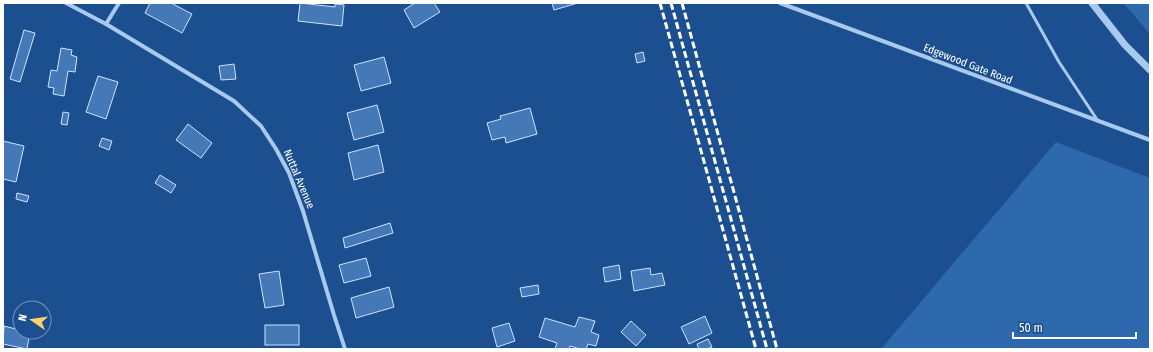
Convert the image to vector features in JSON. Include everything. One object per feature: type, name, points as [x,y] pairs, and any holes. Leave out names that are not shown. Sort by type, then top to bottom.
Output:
[{"type":"street","name":"Nuttal Avenue","points":[[66,3],[106,24],[234,101],[261,126],[289,173],[303,211],[345,349]]},
{"type":"street","points":[[106,24],[119,3]]},
{"type":"street","name":"Edgewood Gate Road","points":[[780,3],[1150,140]]},
{"type":"street","points":[[1092,3],[1125,45],[1150,70]]},
{"type":"lane","points":[[1026,3],[1059,62],[1099,122]]},
{"type":"shaded area","points":[[1124,3],[1150,3],[1150,34],[1126,6]]},
{"type":"shaded area","points":[[1056,142],[1150,178],[1150,349],[881,349]]},
{"type":"building","points":[[150,3],[171,3],[192,14],[182,33],[145,13]]},
{"type":"building","points":[[300,3],[335,7],[335,4],[344,5],[342,26],[298,21]]},
{"type":"building","points":[[415,3],[434,3],[440,12],[414,28],[404,10]]},
{"type":"building","points":[[552,3],[578,3],[554,10]]},
{"type":"building","points":[[24,30],[35,33],[20,82],[10,79]]},
{"type":"building","points":[[61,48],[72,50],[71,55],[77,57],[75,72],[68,71],[64,96],[53,94],[54,88],[48,87],[51,70],[57,71]]},
{"type":"building","points":[[643,52],[645,61],[637,63],[635,54]]},
{"type":"building","points":[[384,57],[391,83],[361,91],[354,65]]},
{"type":"building","points":[[234,64],[236,79],[221,80],[219,66]]},
{"type":"building","points":[[98,76],[118,82],[106,119],[86,112]]},
{"type":"building","points":[[377,105],[384,132],[354,140],[347,113]]},
{"type":"building","points":[[530,108],[537,134],[506,143],[505,137],[492,140],[487,123],[501,119],[500,116]]},
{"type":"building","points":[[63,112],[69,113],[67,125],[61,124]]},
{"type":"building","points":[[188,124],[212,143],[201,158],[176,140]]},
{"type":"building","points":[[102,138],[112,141],[109,150],[99,146]]},
{"type":"building","points":[[3,141],[24,146],[16,182],[3,179]]},
{"type":"building","points":[[378,145],[384,172],[354,180],[348,153]]},
{"type":"building","points":[[160,175],[176,185],[171,193],[155,183]]},
{"type":"building","points":[[17,193],[29,196],[27,202],[16,199]]},
{"type":"building","points":[[390,223],[393,233],[345,248],[343,238]]},
{"type":"building","points":[[366,258],[371,276],[344,283],[339,265]]},
{"type":"building","points":[[619,265],[621,279],[605,282],[603,268]]},
{"type":"building","points":[[650,268],[651,275],[662,273],[665,285],[634,291],[631,271]]},
{"type":"building","points":[[279,271],[284,305],[265,308],[259,274]]},
{"type":"building","points":[[538,285],[539,294],[522,297],[520,288]]},
{"type":"building","points":[[389,287],[394,307],[356,318],[351,298]]},
{"type":"building","points":[[705,316],[712,333],[689,344],[681,327]]},
{"type":"building","points":[[579,317],[595,321],[591,332],[599,335],[596,346],[588,344],[586,349],[570,346],[569,349],[555,349],[557,343],[539,337],[545,318],[575,327]]},
{"type":"building","points":[[631,321],[646,335],[636,346],[621,332]]},
{"type":"building","points":[[509,323],[515,341],[497,347],[492,328]]},
{"type":"building","points":[[265,325],[299,325],[299,345],[265,345]]},
{"type":"building","points":[[4,326],[12,328],[12,340],[29,340],[27,349],[3,344]]},
{"type":"building","points":[[708,339],[712,347],[699,349],[697,344]]},
{"type":"railway","points":[[660,3],[756,349]]},
{"type":"railway","points":[[671,3],[767,349]]},
{"type":"railway","points":[[682,3],[777,349]]}]
